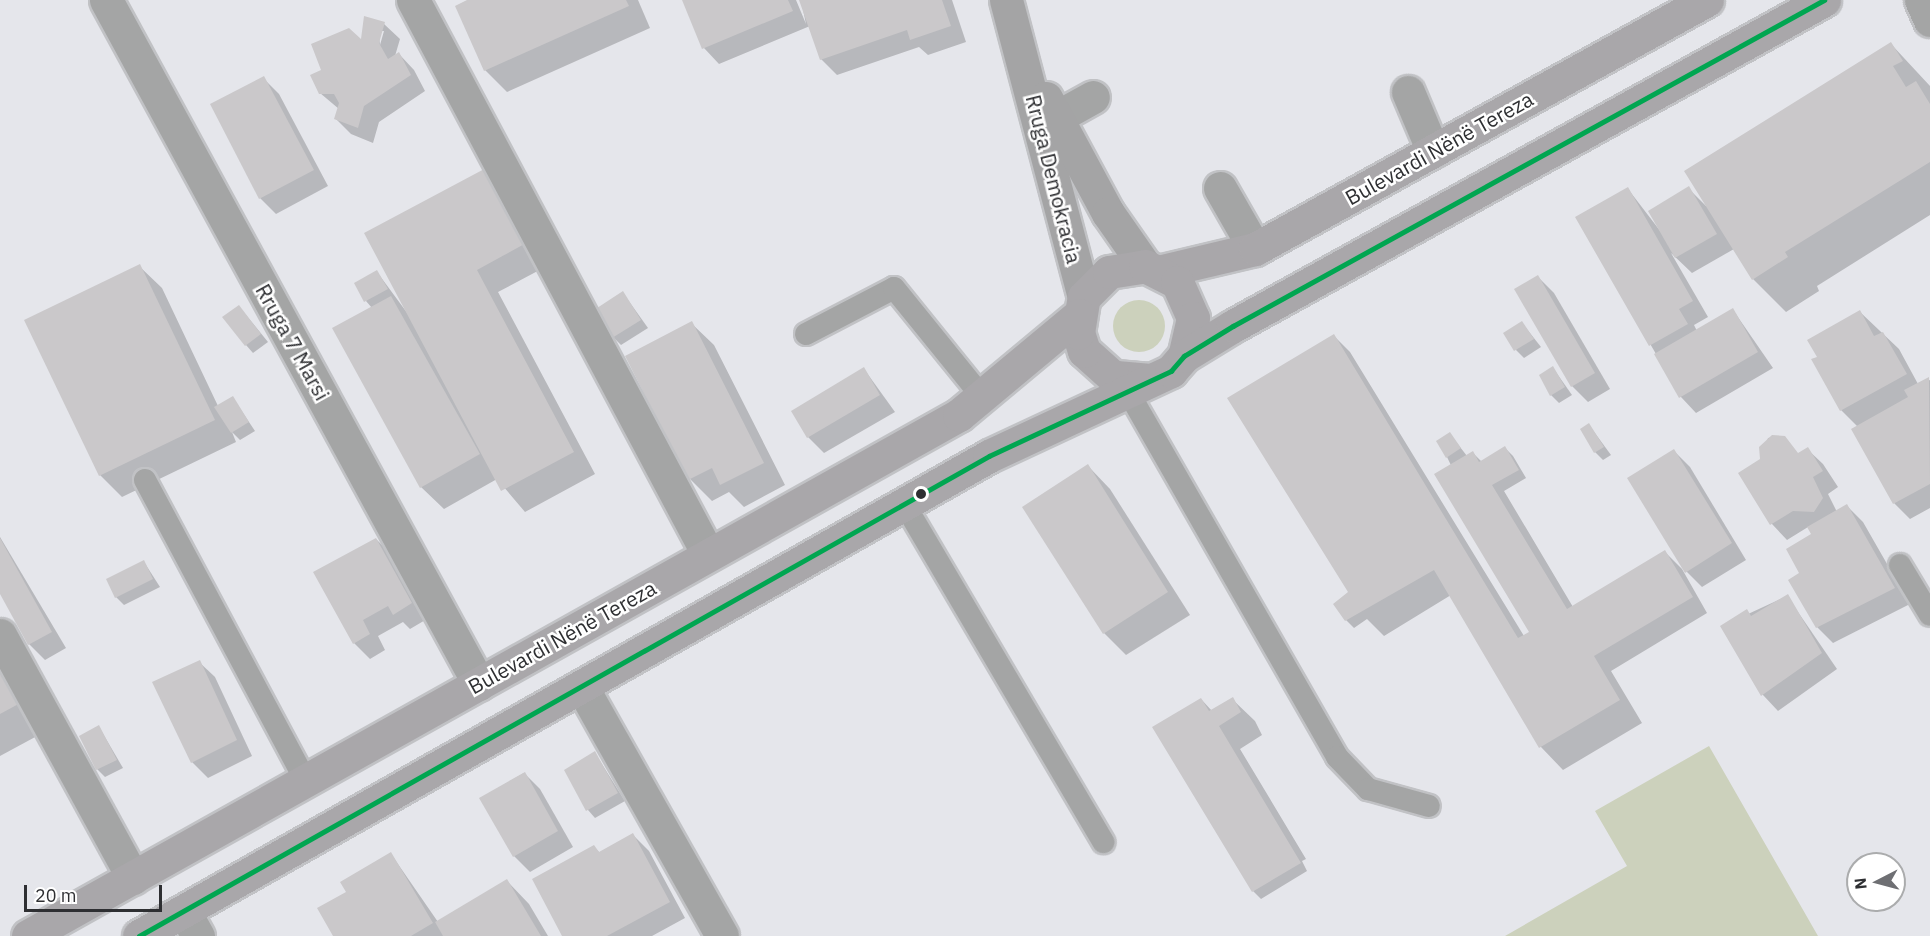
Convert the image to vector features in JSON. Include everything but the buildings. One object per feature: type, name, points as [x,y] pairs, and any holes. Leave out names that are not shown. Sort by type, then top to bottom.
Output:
[{"type":"main road","name":"Rruga Demokracia","points":[[1006,0],[1023,61],[1081,306]]},
{"type":"main road","name":"Bulevardi Nënë Tereza","points":[[28,936],[479,684],[983,398],[1081,306],[1109,272],[1153,268],[1255,249],[1707,0]]},
{"type":"main road","points":[[139,936],[191,924],[583,689],[906,507],[989,456],[1140,385],[1184,356],[1824,0]]},
{"type":"main road","name":"Rruga Demokracia","points":[[1023,61],[1057,117],[1108,213],[1153,268]]},
{"type":"main road","points":[[1153,268],[1188,299],[1193,318],[1184,356]]},
{"type":"main road","points":[[1081,306],[1084,351],[1096,366],[1113,377],[1140,385]]},
{"type":"street","name":"Rruga 7 Marsi","points":[[106,0],[479,684]]},
{"type":"street","points":[[413,0],[708,554]]},
{"type":"street","points":[[1921,0],[1930,20]]},
{"type":"street","points":[[1408,92],[1433,151]]},
{"type":"street","points":[[1057,117],[1093,97]]},
{"type":"street","points":[[1220,188],[1255,249]]},
{"type":"street","points":[[0,635],[133,878]]},
{"type":"street","points":[[583,689],[723,936]]},
{"type":"lane","points":[[806,334],[894,288],[983,398]]},
{"type":"lane","points":[[1140,385],[1337,757],[1368,789],[1429,806]]},
{"type":"lane","points":[[145,480],[306,781]]},
{"type":"lane","points":[[906,507],[1103,842]]},
{"type":"lane","points":[[1900,565],[1930,615]]},
{"type":"green space","points":[[1134,300],[1144,300],[1158,307],[1165,326],[1158,345],[1144,352],[1134,352],[1124,348],[1117,341],[1113,331],[1113,321],[1117,311],[1124,304]]},
{"type":"green space","points":[[1709,746],[1818,936],[1505,936],[1627,866],[1595,811]]},
{"type":"transit line","points":[[139,936],[989,456],[1171,371],[1184,356],[1233,326],[1824,0]]}]
